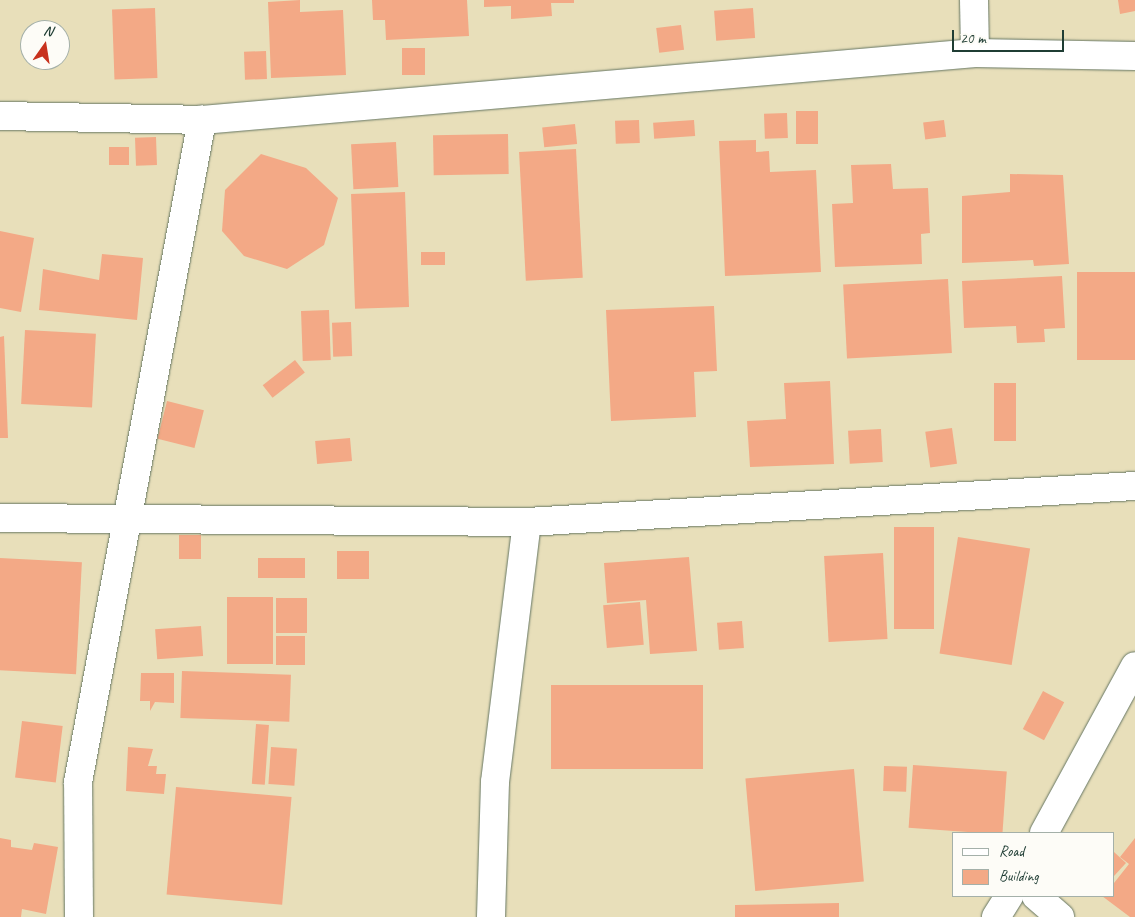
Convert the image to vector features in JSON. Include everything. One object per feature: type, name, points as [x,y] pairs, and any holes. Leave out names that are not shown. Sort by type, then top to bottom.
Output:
[{"type":"street","points":[[974,0],[975,53]]},
{"type":"street","points":[[0,116],[202,120],[975,53],[1135,56]]},
{"type":"street","points":[[79,917],[78,782],[129,520],[202,120]]},
{"type":"street","points":[[0,518],[527,522],[1135,486]]},
{"type":"street","points":[[491,917],[495,782],[527,522]]},
{"type":"street","points":[[1045,832],[1135,666]]},
{"type":"street","points":[[996,917],[1007,897]]},
{"type":"street","points":[[1037,897],[1060,917]]},
{"type":"building","points":[[300,0],[300,12],[343,10],[346,75],[271,78],[268,2]]},
{"type":"building","points":[[372,0],[467,0],[469,36],[386,40],[385,20],[373,20]]},
{"type":"building","points":[[484,0],[574,0],[574,3],[551,3],[552,16],[511,19],[511,6],[484,7]]},
{"type":"building","points":[[1118,0],[1135,0],[1135,11],[1120,14]]},
{"type":"building","points":[[155,8],[157,78],[114,79],[112,10]]},
{"type":"building","points":[[753,8],[755,38],[716,41],[714,11]]},
{"type":"building","points":[[681,25],[684,50],[659,53],[656,28]]},
{"type":"building","points":[[402,48],[425,48],[425,75],[402,75]]},
{"type":"building","points":[[266,51],[267,79],[245,80],[244,52]]},
{"type":"building","points":[[796,111],[818,111],[818,144],[796,144]]},
{"type":"building","points":[[787,113],[788,138],[765,139],[764,114]]},
{"type":"building","points":[[639,120],[640,143],[616,144],[615,121]]},
{"type":"building","points":[[694,120],[695,136],[654,139],[653,123]]},
{"type":"building","points":[[944,120],[946,137],[925,139],[923,123]]},
{"type":"building","points":[[575,124],[577,144],[544,147],[542,127]]},
{"type":"building","points":[[508,134],[509,174],[434,175],[433,135]]},
{"type":"building","points":[[156,137],[157,165],[136,166],[135,138]]},
{"type":"building","points":[[756,140],[756,152],[769,151],[770,172],[816,170],[821,272],[725,276],[719,141]]},
{"type":"building","points":[[396,142],[398,187],[353,189],[351,144]]},
{"type":"building","points":[[109,147],[129,147],[129,165],[109,165]]},
{"type":"building","points":[[576,149],[583,278],[526,281],[519,152]]},
{"type":"building","points":[[261,154],[306,168],[338,198],[324,245],[287,269],[244,256],[222,231],[225,190]]},
{"type":"building","points":[[891,164],[893,189],[928,188],[930,233],[921,234],[922,264],[835,267],[832,204],[853,203],[851,165]]},
{"type":"building","points":[[1010,174],[1063,175],[1069,264],[1034,266],[1033,260],[962,263],[962,196],[1010,192]]},
{"type":"building","points":[[405,192],[409,307],[355,309],[351,194]]},
{"type":"building","points":[[0,231],[34,238],[21,312],[0,308]]},
{"type":"building","points":[[421,252],[445,252],[445,265],[421,265]]},
{"type":"building","points":[[102,254],[143,258],[137,320],[39,310],[43,269],[99,280]]},
{"type":"building","points":[[1077,272],[1135,272],[1135,360],[1077,360]]},
{"type":"building","points":[[1062,276],[1065,328],[1044,329],[1045,342],[1017,343],[1016,326],[964,328],[962,281]]},
{"type":"building","points":[[948,279],[952,353],[847,358],[843,284]]},
{"type":"building","points":[[714,306],[717,371],[694,372],[696,417],[611,421],[606,310]]},
{"type":"building","points":[[329,310],[331,360],[303,361],[301,311]]},
{"type":"building","points":[[351,322],[352,356],[333,357],[332,323]]},
{"type":"building","points":[[25,330],[96,334],[92,408],[21,404]]},
{"type":"building","points":[[4,336],[8,438],[0,438],[0,337]]},
{"type":"building","points":[[295,360],[305,373],[273,398],[263,385]]},
{"type":"building","points":[[830,381],[834,464],[750,467],[747,421],[786,419],[784,383]]},
{"type":"building","points":[[994,383],[1016,383],[1016,441],[994,441]]},
{"type":"building","points":[[167,401],[204,410],[194,448],[158,439]]},
{"type":"building","points":[[952,428],[957,464],[930,467],[925,432]]},
{"type":"building","points":[[881,429],[883,462],[850,464],[848,431]]},
{"type":"building","points":[[350,438],[352,461],[317,464],[315,441]]},
{"type":"building","points":[[894,527],[934,527],[934,629],[894,629]]},
{"type":"building","points":[[179,535],[201,535],[201,559],[179,559]]},
{"type":"building","points":[[958,537],[1030,548],[1012,665],[940,654]]},
{"type":"building","points":[[337,551],[369,551],[369,579],[337,579]]},
{"type":"building","points":[[883,553],[888,639],[829,642],[824,556]]},
{"type":"building","points":[[689,557],[697,651],[650,654],[646,600],[607,603],[604,563]]},
{"type":"building","points":[[0,558],[82,562],[76,674],[0,670]]},
{"type":"building","points":[[258,558],[305,558],[305,578],[258,578]]},
{"type":"building","points":[[227,597],[273,597],[273,664],[227,664]]},
{"type":"building","points":[[276,598],[307,598],[307,633],[276,633]]},
{"type":"building","points":[[640,602],[644,645],[607,648],[603,605]]},
{"type":"building","points":[[742,621],[744,648],[719,650],[717,623]]},
{"type":"building","points":[[201,626],[203,656],[157,659],[155,629]]},
{"type":"building","points":[[276,636],[305,636],[305,665],[276,665]]},
{"type":"building","points":[[182,671],[291,675],[289,722],[180,718]]},
{"type":"building","points":[[141,673],[174,673],[174,703],[155,702],[150,711],[150,701],[140,701]]},
{"type":"building","points":[[551,685],[703,685],[703,769],[551,769]]},
{"type":"building","points":[[1043,691],[1064,702],[1044,740],[1023,729]]},
{"type":"building","points":[[22,721],[63,726],[56,783],[15,778]]},
{"type":"building","points":[[256,724],[269,725],[265,785],[252,784]]},
{"type":"building","points":[[128,747],[153,749],[148,766],[157,766],[156,774],[166,774],[164,794],[126,791]]},
{"type":"building","points":[[271,747],[297,749],[294,786],[268,784]]},
{"type":"building","points":[[913,765],[1007,772],[1003,832],[968,832],[909,828]]},
{"type":"building","points":[[884,766],[907,767],[906,792],[883,791]]},
{"type":"building","points":[[854,769],[864,882],[755,891],[745,778]]},
{"type":"building","points":[[176,787],[292,797],[282,905],[167,895]]},
{"type":"building","points":[[0,838],[11,840],[11,847],[32,850],[34,843],[58,847],[46,914],[22,909],[21,917],[0,917]]},
{"type":"building","points":[[1135,838],[1135,917],[1130,917],[1103,897],[1115,897],[1115,882],[1129,864],[1120,857]]},
{"type":"building","points":[[1115,853],[1126,863],[1115,875]]},
{"type":"building","points":[[839,903],[839,917],[735,917],[735,905]]}]
